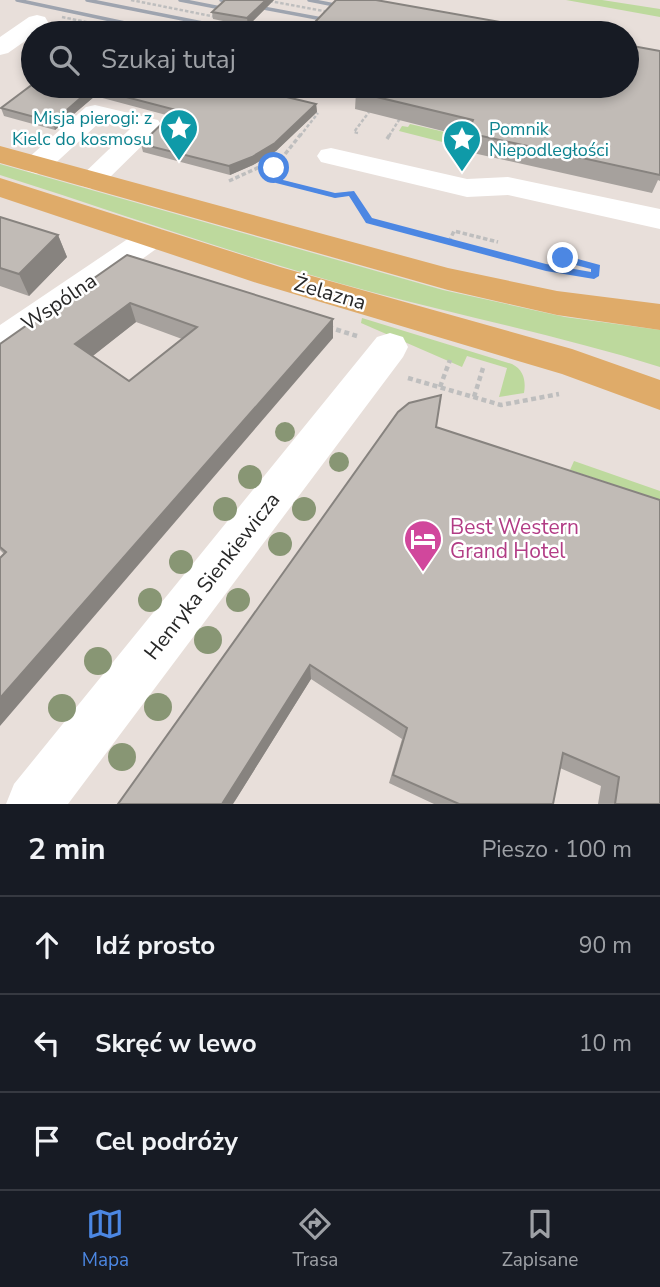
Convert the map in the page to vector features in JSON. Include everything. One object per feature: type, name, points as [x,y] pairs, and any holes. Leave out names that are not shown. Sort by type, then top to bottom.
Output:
[{"type":"main road","points":[[0,154],[448,279],[557,303],[660,317]]},
{"type":"main road","name":"Żelazna","points":[[0,187],[269,275],[572,363],[660,395]]},
{"type":"street","points":[[40,21],[45,18]]},
{"type":"street","points":[[0,48],[21,34]]},
{"type":"street","points":[[37,165],[95,113],[149,126],[91,180]]},
{"type":"street","points":[[331,156],[467,188],[508,186],[660,219]]},
{"type":"street","name":"Wspólna","points":[[0,343],[152,237]]},
{"type":"street","name":"Henryka Sienkiewicza","points":[[34,804],[382,357]]},
{"type":"path","points":[[131,0],[223,18]]},
{"type":"path","points":[[264,0],[341,14]]},
{"type":"path","points":[[45,18],[64,21]]},
{"type":"path","points":[[236,20],[241,21]]},
{"type":"path","points":[[387,139],[408,106]]},
{"type":"path","points":[[318,113],[274,168],[279,181],[335,196],[351,193],[369,220],[534,264]]},
{"type":"path","points":[[354,132],[369,113]]},
{"type":"path","points":[[401,116],[408,117]]},
{"type":"path","points":[[229,181],[283,156]]},
{"type":"path","points":[[449,242],[454,231],[498,242]]},
{"type":"path","points":[[555,256],[597,267],[594,276],[582,274]]},
{"type":"path","points":[[382,357],[440,387],[508,405],[572,392]]},
{"type":"path","points":[[440,387],[450,360]]},
{"type":"path","points":[[474,397],[485,364]]},
{"type":"green space","points":[[566,0],[602,0],[660,9],[660,17]]},
{"type":"green space","points":[[410,124],[471,138],[466,148],[399,131],[402,126],[408,127]]},
{"type":"green space","points":[[0,164],[443,290],[565,317],[660,330],[660,367],[275,264],[0,175]]},
{"type":"green space","points":[[362,318],[512,364],[523,376],[524,393],[499,397],[507,368],[467,356],[462,367],[361,323]]},
{"type":"green space","points":[[574,461],[660,491],[660,500],[570,470]]},
{"type":"building","points":[[225,0],[266,0],[247,18],[212,12]]},
{"type":"building","points":[[336,0],[376,0],[495,21],[316,21]]},
{"type":"building","points":[[639,47],[660,51],[660,175],[468,133],[473,120],[381,98],[639,98]]},
{"type":"building","points":[[21,93],[21,98],[81,98],[53,122],[1,108]]},
{"type":"building","points":[[130,98],[291,98],[316,104],[275,143],[252,157],[229,166],[141,144],[176,110]]},
{"type":"building","points":[[0,217],[58,235],[19,274],[0,268]]},
{"type":"building","points":[[127,255],[333,319],[0,698],[0,558],[6,552],[0,547],[0,344]],"holes":[[[130,303],[197,327],[129,381],[75,344]]]},
{"type":"building","points":[[441,395],[436,427],[660,500],[660,804],[615,804],[619,777],[563,753],[553,804],[459,804],[393,775],[407,728],[310,665],[222,804],[118,804],[398,412],[409,403]]},
{"type":"railway","points":[[17,0],[116,21]]},
{"type":"railway","points":[[87,0],[193,21]]},
{"type":"railway","points":[[180,0],[231,10]]},
{"type":"railway","points":[[221,0],[333,21]]},
{"type":"railway","points":[[309,0],[350,8]]},
{"type":"place","name":"Misja pierogi: z Kielc do kosmosu","points":[[179,162]]},
{"type":"place","name":"Pomnik Niepodległości","points":[[462,173]]},
{"type":"place","name":"Best Western Grand Hotel","points":[[423,573]]},
{"type":"route","points":[[274,168],[279,181],[335,196],[351,193],[369,220],[546,267],[594,276],[597,267],[563,258]]}]
